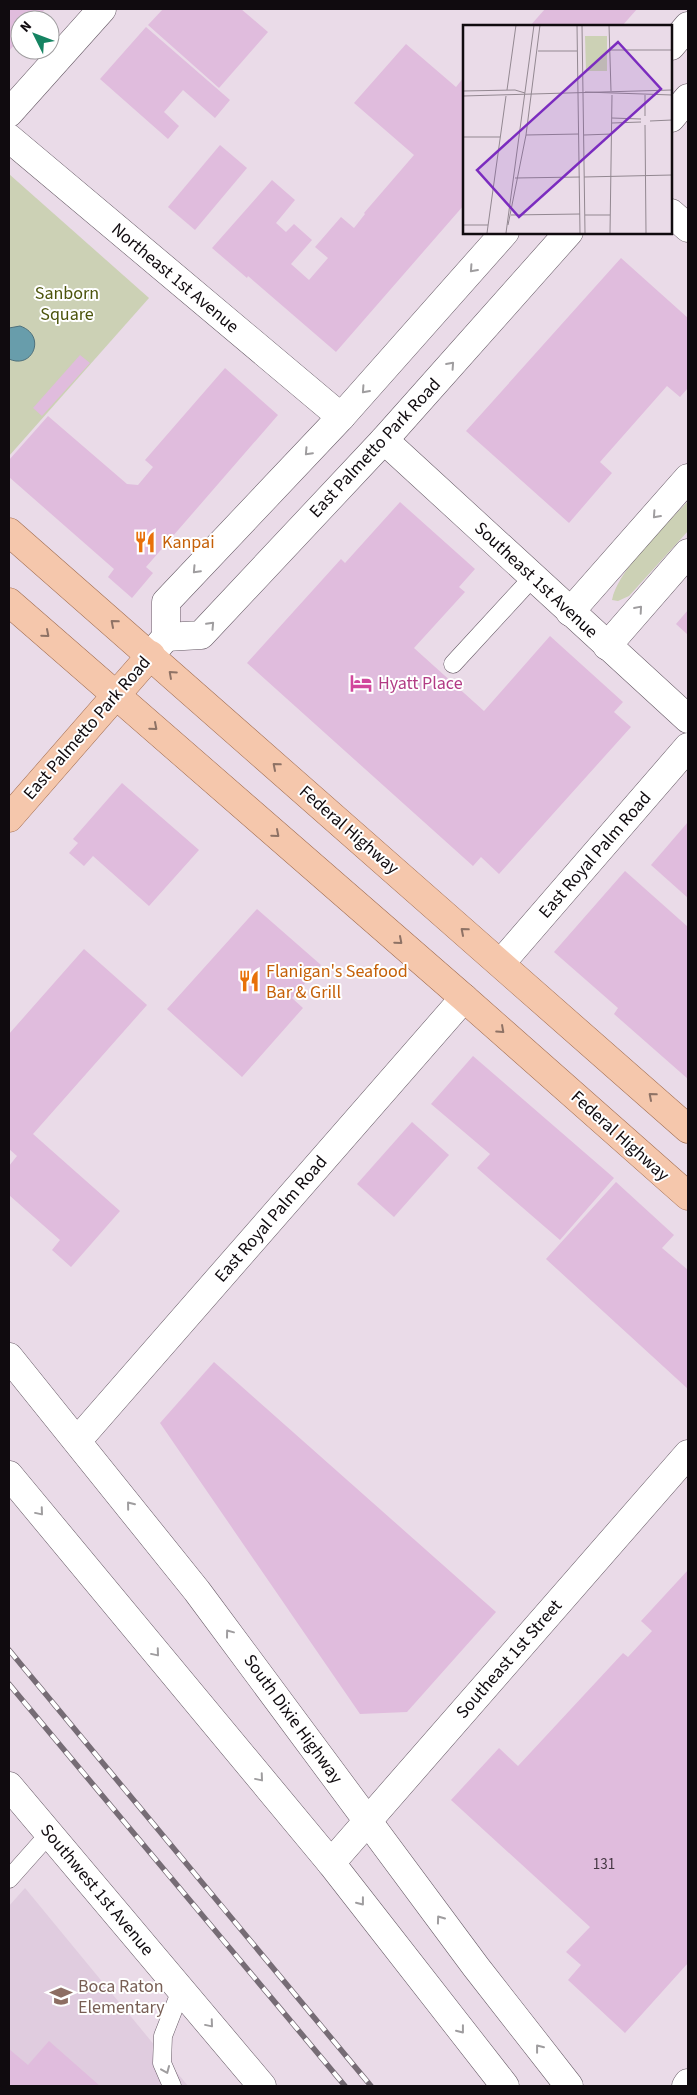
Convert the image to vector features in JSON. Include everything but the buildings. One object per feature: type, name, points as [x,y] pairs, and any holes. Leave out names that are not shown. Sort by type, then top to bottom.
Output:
[{"type":"main road","name":"Federal Highway","points":[[9,532],[159,646],[501,963],[688,1129]]},
{"type":"main road","name":"Federal Highway","points":[[9,602],[464,998],[688,1196]]},
{"type":"main road","name":"East Palmetto Park Road","points":[[9,818],[159,646]]},
{"type":"street","points":[[9,113],[102,9]]},
{"type":"street","points":[[672,45],[688,26]]},
{"type":"street","points":[[672,117],[688,98]]},
{"type":"street","name":"Northeast 1st Avenue","points":[[9,138],[342,417]]},
{"type":"street","points":[[672,214],[688,228]]},
{"type":"street","points":[[159,646],[166,602],[342,417],[503,234]]},
{"type":"street","name":"East Palmetto Park Road","points":[[159,646],[201,635],[384,440],[567,234]]},
{"type":"street","name":"Southeast 1st Avenue","points":[[384,440],[688,719]]},
{"type":"street","points":[[570,612],[688,478]]},
{"type":"street","points":[[607,646],[688,553]]},
{"type":"street","name":"East Royal Palm Road","points":[[501,963],[688,747]]},
{"type":"street","name":"East Royal Palm Road","points":[[78,1440],[464,998]]},
{"type":"street","name":"South Dixie Highway","points":[[9,1357],[78,1440],[249,1658],[476,1967],[569,2086]]},
{"type":"street","name":"Southeast 1st Street","points":[[331,1863],[688,1454]]},
{"type":"street","points":[[9,1475],[331,1863],[505,2086]]},
{"type":"street","name":"Southwest 1st Avenue","points":[[9,1786],[262,2086]]},
{"type":"lane","points":[[453,664],[533,578]]},
{"type":"lane","points":[[9,1879],[49,1834]]},
{"type":"lane","points":[[172,2086],[162,2063],[163,2036],[181,1990]]},
{"type":"shaded area","name":"Boca Raton Elementary","points":[[25,1888],[188,2086],[9,2086],[9,1906]]},
{"type":"green space","name":"Sanborn Square","points":[[9,174],[149,298],[9,456]]},
{"type":"green space","points":[[688,501],[688,531],[629,596],[618,601],[612,600],[623,575],[633,561]]},
{"type":"water","points":[[20,326],[28,330],[33,336],[35,343],[34,350],[30,356],[25,360],[17,361],[9,359],[9,328]]},
{"type":"railway","points":[[9,1650],[371,2086]]},
{"type":"railway","points":[[9,1684],[345,2086]]},
{"type":"place","name":"Kanpai","points":[[145,542]]},
{"type":"place","name":"Hyatt Place","points":[[361,683]]},
{"type":"place","name":"Flanigan's Seafood Bar & Grill","points":[[249,981]]},
{"type":"place","name":"Boca Raton Elementary","points":[[61,1996]]}]
